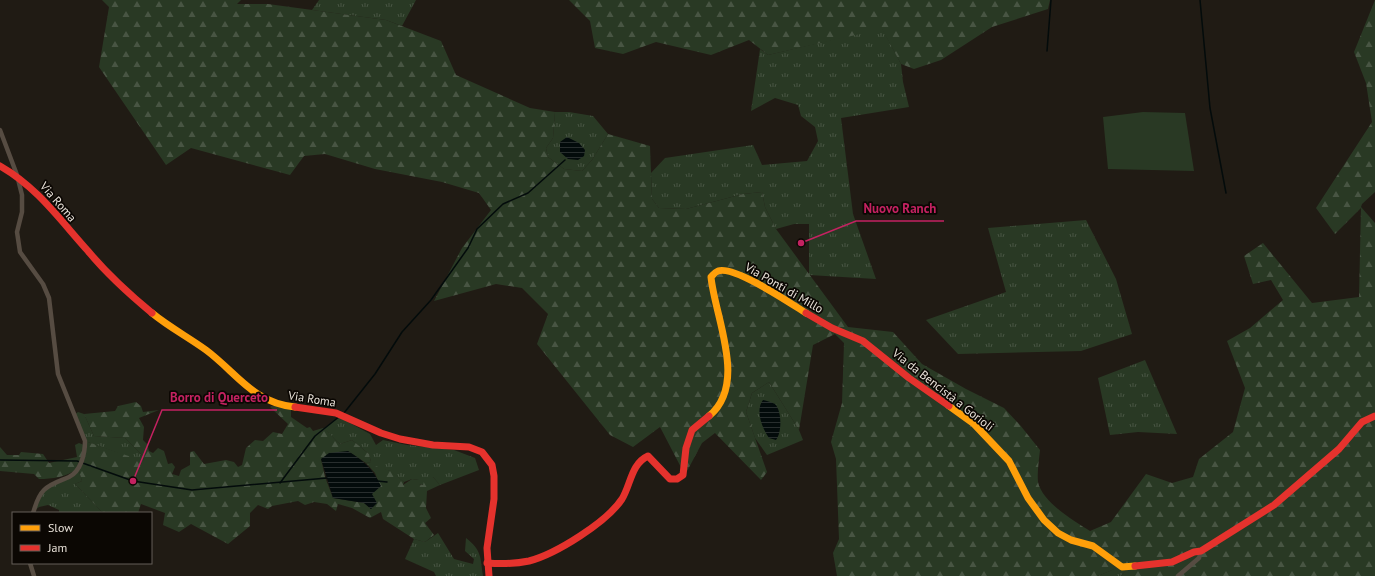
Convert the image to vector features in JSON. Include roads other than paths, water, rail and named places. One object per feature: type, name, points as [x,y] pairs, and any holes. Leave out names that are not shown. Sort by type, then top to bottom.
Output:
[{"type":"street","points":[[0,130],[17,175],[22,195],[22,212],[17,232],[20,252],[43,284],[49,298],[58,374],[85,441],[85,452],[81,461],[70,476],[51,484],[44,490],[37,499],[33,512]]},
{"type":"street","name":"Via Roma","points":[[0,166],[17,175],[30,186],[115,282],[161,321],[210,353],[242,383],[264,399],[277,405],[335,413],[384,434],[409,442],[470,448],[480,451],[488,458],[492,468],[495,492],[489,520],[487,563],[489,576]]},
{"type":"street","name":"Via Ponti di Millo","points":[[487,563],[507,565],[523,563],[542,558],[559,548],[596,523],[613,508],[621,499],[634,470],[643,458],[648,456],[654,460],[665,475],[670,479],[677,479],[683,475],[686,448],[692,430],[715,411],[726,390],[728,361],[715,303],[711,277],[717,271],[726,270],[742,275],[832,328],[858,338]]},
{"type":"street","name":"Via da Bencistà a Gorioli","points":[[858,338],[909,378],[974,424],[991,440],[1009,461],[1028,498],[1040,514],[1058,533],[1077,542],[1092,546],[1122,567],[1172,562],[1194,552],[1201,551],[1274,505],[1339,449],[1362,422],[1375,416]]},
{"type":"street","name":"Via da Bencistà a Gorioli","points":[[1178,576],[1199,558],[1201,551]]},
{"type":"street","points":[[30,564],[34,576]]},
{"type":"waterway","points":[[1047,51],[1051,0]]},
{"type":"waterway","points":[[1200,0],[1210,108],[1226,193]]},
{"type":"waterway","points":[[344,413],[375,374],[402,332],[431,300],[468,248],[477,229],[503,204],[528,193],[565,160]]},
{"type":"waterway","points":[[280,483],[315,436],[340,416]]},
{"type":"waterway","points":[[0,460],[77,461],[133,481],[192,490],[327,478]]},
{"type":"waterway","points":[[377,481],[387,482]]},
{"type":"place","name":"Nuovo Ranch","points":[[801,243]]},
{"type":"place","name":"Borro di Querceto","points":[[133,481]]}]
